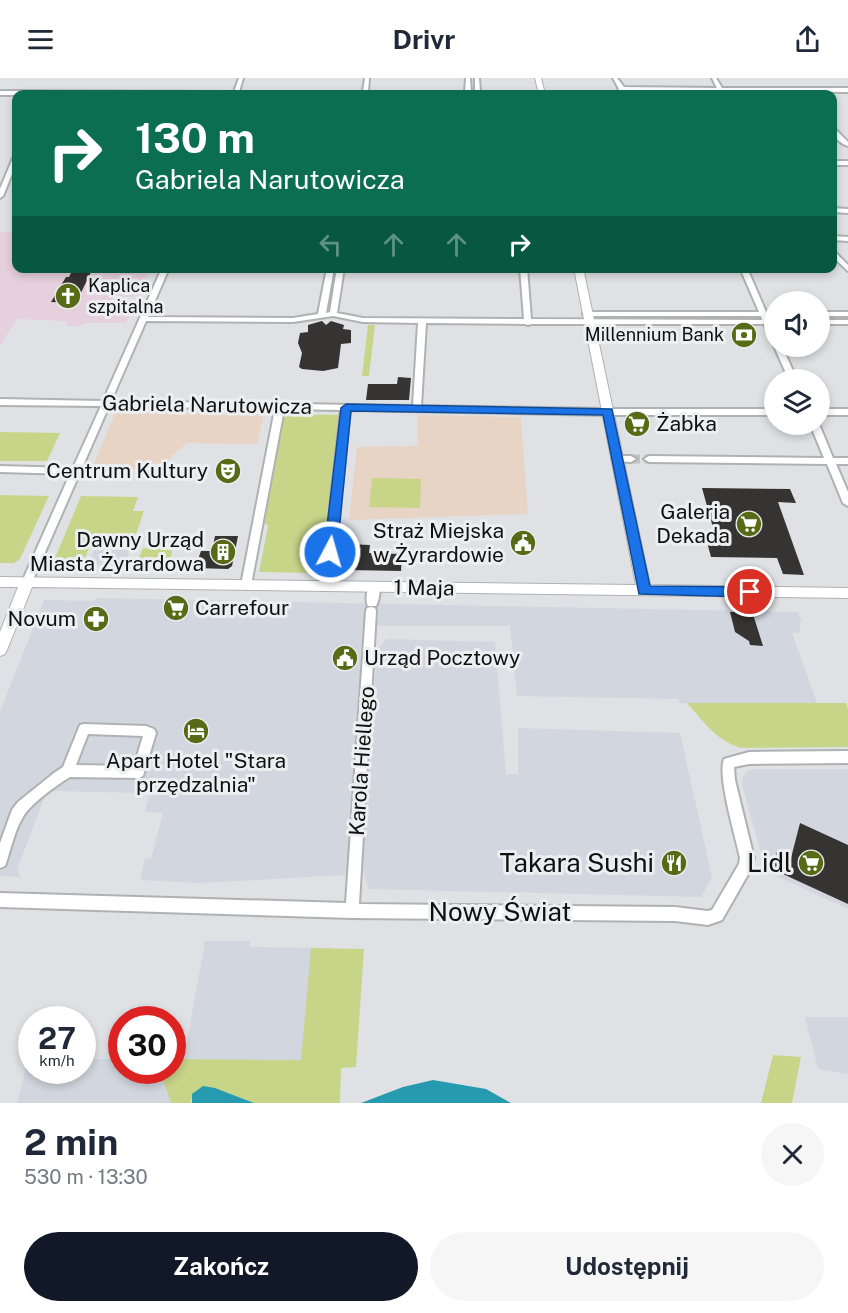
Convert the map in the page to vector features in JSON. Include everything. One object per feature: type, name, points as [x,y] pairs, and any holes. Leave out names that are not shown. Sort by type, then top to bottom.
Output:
[{"type":"street","points":[[837,134],[848,144]]},
{"type":"street","points":[[0,196],[12,168]]},
{"type":"street","points":[[837,257],[848,269]]},
{"type":"street","points":[[0,650],[27,582],[164,273]]},
{"type":"street","points":[[322,314],[330,273]]},
{"type":"street","points":[[333,314],[340,273]]},
{"type":"street","points":[[523,273],[528,323]]},
{"type":"street","points":[[579,273],[644,591]]},
{"type":"street","points":[[745,273],[764,312]]},
{"type":"street","points":[[144,319],[292,320],[333,314],[363,320],[528,323],[588,318],[764,320]]},
{"type":"street","points":[[830,314],[848,314]]},
{"type":"street","points":[[417,408],[422,321]]},
{"type":"street","points":[[830,322],[848,322]]},
{"type":"street","name":"Gabriela Narutowicza","points":[[0,402],[608,412],[764,412]]},
{"type":"street","points":[[246,585],[280,406]]},
{"type":"street","points":[[326,587],[346,408]]},
{"type":"street","points":[[830,412],[848,412]]},
{"type":"street","points":[[819,435],[848,503]]},
{"type":"street","points":[[617,459],[631,459]]},
{"type":"street","points":[[649,459],[848,461]]},
{"type":"street","points":[[0,469],[76,471]]},
{"type":"street","name":"1 Maja","points":[[0,582],[848,593]]},
{"type":"street","name":"Karola Hiellego","points":[[352,911],[374,587]]},
{"type":"street","points":[[0,861],[20,810],[68,771],[84,729],[150,733],[141,769],[136,773],[68,771]]},
{"type":"street","name":"Nowy Świat","points":[[0,900],[352,911],[583,912],[712,917],[722,909],[747,858],[729,780],[728,763],[749,758],[848,758]]},
{"type":"shaded area","points":[[12,231],[12,273],[149,273],[138,297],[113,297],[105,314],[130,315],[126,323],[87,323],[65,326],[67,321],[17,319],[0,345],[0,232]]},
{"type":"shaded area","points":[[116,411],[264,414],[257,444],[187,443],[171,456],[168,464],[140,463],[137,469],[92,468]]},
{"type":"shaded area","points":[[417,415],[521,417],[528,514],[349,520],[357,447],[418,446]]},
{"type":"shaded area","points":[[97,540],[132,541],[125,565],[89,565]]},
{"type":"shaded area","points":[[96,598],[798,612],[802,622],[800,622],[800,632],[792,633],[817,703],[679,703],[678,699],[517,696],[510,626],[363,626],[347,875],[199,883],[140,880],[145,859],[151,859],[163,813],[145,812],[150,793],[50,791],[45,796],[17,870],[21,877],[0,876],[0,712],[44,600],[94,601]]},
{"type":"shaded area","points":[[386,639],[495,642],[506,774],[518,774],[518,728],[680,733],[712,877],[701,897],[369,889],[362,868],[377,650]]},
{"type":"shaded area","points":[[755,769],[848,769],[848,909],[766,871],[742,785],[747,771]]},
{"type":"shaded area","points":[[205,941],[251,941],[250,947],[331,948],[301,1061],[186,1059]]},
{"type":"shaded area","points":[[805,1017],[848,1017],[848,1074],[818,1069]]},
{"type":"shaded area","points":[[96,1059],[108,1059],[108,1084],[164,1084],[171,1103],[17,1103],[22,1084],[96,1084]]},
{"type":"green space","points":[[368,325],[375,325],[369,376],[362,376]]},
{"type":"green space","points":[[281,414],[342,415],[328,531],[321,525],[315,573],[259,572],[268,526],[262,521]]},
{"type":"green space","points":[[0,432],[60,433],[47,461],[0,461]]},
{"type":"green space","points":[[372,478],[421,479],[420,508],[369,507]]},
{"type":"green space","points":[[0,495],[49,496],[20,559],[14,563],[0,563]]},
{"type":"green space","points":[[81,496],[138,497],[133,511],[144,511],[134,540],[92,540],[82,565],[66,565],[56,561],[55,558]]},
{"type":"green space","points":[[143,548],[172,550],[170,566],[136,565]]},
{"type":"green space","points":[[687,703],[846,703],[848,747],[742,748],[718,736]]},
{"type":"green space","points":[[311,948],[364,949],[356,1067],[341,1068],[340,1103],[254,1103],[215,1088],[190,1100],[192,1103],[171,1103],[164,1084],[186,1084],[186,1059],[301,1060]]},
{"type":"green space","points":[[773,1055],[801,1057],[792,1103],[761,1103]]},
{"type":"water","points":[[433,1080],[486,1089],[511,1103],[361,1103],[403,1087]]},
{"type":"water","points":[[203,1086],[215,1088],[254,1103],[192,1103],[192,1094]]},
{"type":"building","points":[[71,273],[91,273],[76,303],[51,302],[66,277],[69,277]]},
{"type":"building","points":[[322,321],[326,325],[331,321],[344,325],[343,329],[351,330],[351,343],[341,344],[338,368],[323,371],[302,369],[299,367],[302,353],[298,343],[300,333],[308,332],[308,325]]},
{"type":"building","points":[[398,377],[411,378],[409,400],[366,400],[368,384],[397,384]]},
{"type":"building","name":"Galeria Dekada","points":[[702,488],[790,489],[796,503],[778,502],[804,575],[783,574],[777,558],[711,557],[707,542],[717,542]]},
{"type":"building","name":"Dawny Urząd Miasta Żyrardowa","points":[[215,536],[238,536],[232,566],[228,569],[195,568],[201,551],[212,551]]},
{"type":"building","points":[[347,544],[370,545],[369,553],[402,554],[401,571],[348,570],[344,567]]},
{"type":"building","points":[[752,611],[763,646],[750,645],[749,641],[735,632],[730,612]]},
{"type":"building","name":"Lidl","points":[[800,823],[848,845],[848,904],[772,869],[777,851],[791,858]]},
{"type":"tunnel","points":[[631,459],[649,459]]},
{"type":"place","name":"Kaplica szpitalna","points":[[68,296]]},
{"type":"place","name":"Millennium Bank","points":[[744,335]]},
{"type":"place","name":"Żabka","points":[[637,424]]},
{"type":"place","name":"Centrum Kultury","points":[[228,471]]},
{"type":"place","name":"Galeria Dekada","points":[[749,524]]},
{"type":"place","name":"Straż Miejska w Żyrardowie","points":[[523,543]]},
{"type":"place","name":"Dawny Urząd Miasta Żyrardowa","points":[[223,552]]},
{"type":"place","name":"Carrefour","points":[[176,608]]},
{"type":"place","name":"Novum","points":[[96,619]]},
{"type":"place","name":"Urząd Pocztowy","points":[[345,658]]},
{"type":"place","name":"Apart Hotel \"Stara przędzalnia\"","points":[[196,731]]},
{"type":"place","name":"Takara Sushi","points":[[674,863]]},
{"type":"place","name":"Lidl","points":[[811,863]]},
{"type":"route","points":[[330,552],[346,408],[608,412],[644,591],[750,592]]}]
